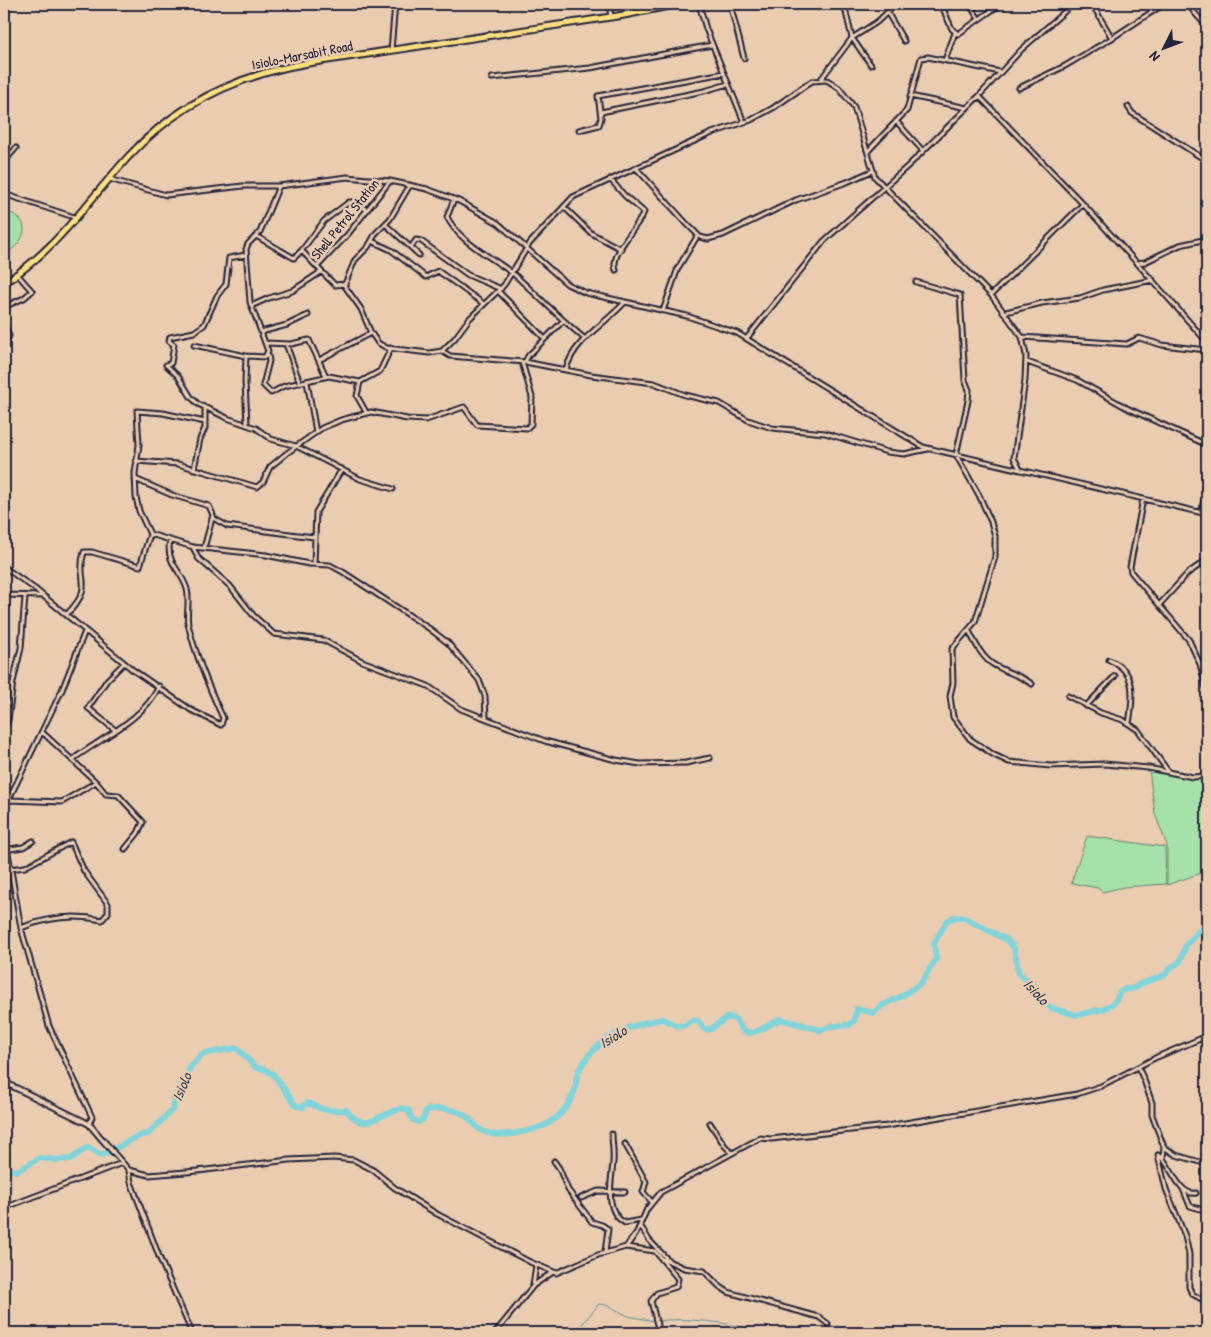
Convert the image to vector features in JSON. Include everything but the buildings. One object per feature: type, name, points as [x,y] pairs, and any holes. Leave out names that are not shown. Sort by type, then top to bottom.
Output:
[{"type":"highway","name":"Isiolo-Marsabit Road","points":[[4,283],[54,244],[78,218],[109,179],[158,128],[189,106],[220,88],[282,68],[611,17],[679,4]]},
{"type":"street","points":[[391,50],[395,4]]},
{"type":"street","points":[[609,4],[611,17]]},
{"type":"street","points":[[698,4],[712,45],[744,122]]},
{"type":"street","points":[[730,4],[744,58]]},
{"type":"street","points":[[846,4],[852,38],[871,64]]},
{"type":"street","points":[[410,185],[385,224],[355,260],[344,285],[362,309],[377,342],[391,348],[429,353],[442,351],[499,290],[512,273],[526,248],[576,195],[675,149],[767,112],[808,84],[820,79],[852,38],[878,22],[896,4]]},
{"type":"street","points":[[941,4],[955,33],[945,60]]},
{"type":"street","points":[[969,4],[980,19]]},
{"type":"street","points":[[955,33],[964,31],[1001,4]]},
{"type":"street","points":[[747,338],[824,241],[856,210],[886,187],[979,96],[1000,72],[1072,4]]},
{"type":"street","points":[[1092,4],[1112,38]]},
{"type":"street","points":[[1019,88],[1065,66],[1164,4]]},
{"type":"street","points":[[1187,4],[1207,27]]},
{"type":"street","points":[[887,12],[904,41]]},
{"type":"street","points":[[492,78],[590,68],[712,45]]},
{"type":"street","points":[[868,151],[907,110],[920,58],[928,57],[1000,72]]},
{"type":"street","points":[[579,130],[598,126],[601,112],[598,96],[724,73]]},
{"type":"street","points":[[820,79],[835,84],[849,99],[857,114],[872,171],[991,295],[1006,312],[1022,337],[1026,362],[1023,403],[1014,458],[1021,470]]},
{"type":"street","points":[[601,112],[704,92],[728,84]]},
{"type":"street","points":[[910,96],[967,108]]},
{"type":"street","points":[[979,96],[1091,211],[1207,342]]},
{"type":"street","points":[[1128,107],[1132,113],[1207,160]]},
{"type":"street","points":[[896,121],[923,151]]},
{"type":"street","points":[[4,162],[16,148]]},
{"type":"street","points":[[637,168],[698,235],[708,239],[718,237],[796,200],[872,171]]},
{"type":"street","points":[[109,179],[166,195],[233,187],[278,186],[341,177],[390,181],[410,185],[454,199],[498,223],[567,284],[586,292],[714,324],[747,338],[800,374],[928,449],[1207,514]]},
{"type":"street","points":[[610,179],[624,196],[644,211],[621,248],[614,264],[616,270]]},
{"type":"street","name":"Shell Petrol Station","points":[[344,285],[335,285],[316,267],[390,181]]},
{"type":"street","points":[[278,186],[256,236],[247,246],[246,255],[252,306],[266,343],[269,361],[263,385],[268,392],[274,393],[283,387],[326,376],[360,382],[380,371],[391,348]]},
{"type":"street","points":[[4,194],[78,218]]},
{"type":"street","points":[[454,199],[447,216],[452,225],[469,243],[512,273],[585,339]]},
{"type":"street","points":[[256,236],[292,258],[302,251],[320,224],[349,202],[355,202],[367,210]]},
{"type":"street","points":[[991,295],[1083,204]]},
{"type":"street","points":[[564,207],[591,233],[621,248]]},
{"type":"street","points":[[385,224],[419,255]]},
{"type":"street","points":[[663,311],[678,268],[698,235]]},
{"type":"street","points":[[1137,263],[1145,262],[1180,244],[1207,239]]},
{"type":"street","points":[[411,247],[416,240],[421,241],[468,275],[499,290],[545,340]]},
{"type":"street","points":[[372,241],[390,250],[426,276],[438,272],[484,304]]},
{"type":"street","points":[[302,251],[316,267]]},
{"type":"street","points":[[246,255],[229,258],[226,285],[217,296],[204,325],[194,332],[172,336],[169,341],[174,345],[174,352],[171,363],[166,366],[180,378],[193,400],[206,408],[259,429],[271,438],[296,446],[360,478],[393,489]]},
{"type":"street","points":[[252,306],[269,298],[292,291],[320,272]]},
{"type":"street","points":[[4,308],[24,298],[32,291],[17,274]]},
{"type":"street","points":[[1006,312],[1042,302],[1080,298],[1104,290],[1153,280]]},
{"type":"street","points":[[916,282],[960,294],[965,380],[969,392],[956,454],[983,502],[994,530],[994,565],[986,582],[979,614],[969,631],[952,648],[950,703],[955,722],[978,746],[1003,760],[1057,767],[1105,764],[1193,777],[1207,776]]},
{"type":"street","points":[[566,370],[572,356],[585,339],[626,302]]},
{"type":"street","points":[[261,332],[287,325],[308,315]]},
{"type":"street","points":[[136,461],[172,463],[257,487],[263,482],[274,463],[316,432],[333,423],[366,412],[422,420],[463,407],[477,425],[527,428],[531,424],[532,404],[524,362],[563,321]]},
{"type":"street","points":[[4,324],[10,336],[4,341]]},
{"type":"street","points":[[319,360],[371,332]]},
{"type":"street","points":[[1022,337],[1127,344],[1139,338],[1162,345],[1207,350]]},
{"type":"street","points":[[266,343],[286,344],[309,340],[326,376]]},
{"type":"street","points":[[286,344],[300,383]]},
{"type":"street","points":[[194,345],[246,356],[265,357],[268,355]]},
{"type":"street","points":[[442,351],[450,356],[524,362],[660,385],[686,395],[719,403],[748,420],[772,428],[825,434],[887,452],[904,454],[928,449]]},
{"type":"street","points":[[246,356],[247,424]]},
{"type":"street","points":[[1026,362],[1077,380],[1129,409],[1207,445]]},
{"type":"street","points":[[307,382],[316,432]]},
{"type":"street","points":[[360,382],[357,396],[366,412]]},
{"type":"street","points":[[194,469],[205,422],[206,408]]},
{"type":"street","points":[[66,614],[77,602],[84,589],[84,552],[92,552],[140,566],[150,534],[138,507],[135,479],[139,445],[137,411],[164,413],[205,422]]},
{"type":"street","points":[[314,564],[314,537],[318,509],[342,469]]},
{"type":"street","points":[[135,479],[172,495],[207,504],[212,510],[213,518],[204,548]]},
{"type":"street","points":[[1201,512],[1207,488]]},
{"type":"street","points":[[1143,499],[1130,567],[1133,575],[1160,604],[1189,640],[1200,664],[1207,692]]},
{"type":"street","points":[[213,518],[225,525],[314,537]]},
{"type":"street","points":[[150,534],[193,547],[266,555],[330,565],[343,572],[440,637],[479,680],[485,696],[486,717]]},
{"type":"street","points":[[4,567],[66,614],[124,662],[191,710],[217,724],[223,723],[222,716],[211,694],[189,625],[187,591],[181,576],[170,560],[170,540]]},
{"type":"street","points":[[193,547],[198,558],[230,586],[257,620],[274,634],[323,640],[362,661],[422,682],[462,708],[532,736],[616,760],[653,765],[686,763],[710,758]]},
{"type":"street","points":[[1160,604],[1188,573],[1207,560]]},
{"type":"street","points":[[4,595],[43,596]]},
{"type":"street","points":[[4,729],[8,720],[11,692],[21,648],[25,596]]},
{"type":"street","points":[[4,809],[62,690],[85,631]]},
{"type":"street","points":[[969,631],[977,647],[992,664],[1016,673],[1032,684]]},
{"type":"street","points":[[1109,660],[1117,663],[1127,673],[1133,684],[1129,724]]},
{"type":"street","points":[[115,730],[88,708],[107,680],[124,662]]},
{"type":"street","points":[[1086,706],[1115,676]]},
{"type":"street","points":[[72,760],[147,705],[159,686]]},
{"type":"street","points":[[1068,696],[1138,730],[1168,772]]},
{"type":"street","points":[[42,732],[96,782],[106,794],[118,795],[143,822],[138,833],[125,849]]},
{"type":"street","points":[[9,800],[62,802],[96,782]]},
{"type":"street","points":[[4,830],[21,928],[49,1026],[92,1117],[89,1124]]},
{"type":"street","points":[[6,849],[23,847],[33,841]]},
{"type":"street","points":[[10,869],[25,866],[71,842],[84,871],[108,904],[108,913],[102,920],[84,916],[61,916],[21,928]]},
{"type":"street","points":[[626,1247],[652,1202],[666,1188],[760,1138],[771,1139],[887,1126],[1061,1097],[1101,1086],[1168,1052],[1207,1036]]},
{"type":"street","points":[[1138,1068],[1152,1103],[1152,1115],[1164,1147],[1162,1159]]},
{"type":"street","points":[[4,1082],[89,1124],[129,1170],[131,1182],[157,1250],[192,1333]]},
{"type":"street","points":[[710,1123],[725,1146],[732,1152]]},
{"type":"street","points":[[612,1134],[614,1158],[610,1192],[613,1208],[621,1221],[625,1223],[641,1222]]},
{"type":"street","points":[[625,1144],[646,1182],[643,1192],[652,1202]]},
{"type":"street","points":[[1164,1147],[1176,1155],[1207,1164]]},
{"type":"street","points":[[1207,1211],[1190,1206],[1182,1189],[1158,1155],[1166,1189],[1185,1236],[1188,1254],[1189,1287],[1192,1294],[1207,1302]]},
{"type":"street","points":[[129,1170],[160,1175],[289,1160],[327,1158],[354,1160],[438,1214],[553,1272],[564,1271],[604,1253],[626,1247],[650,1250],[669,1262],[684,1268],[704,1271],[718,1286],[728,1292],[819,1317],[828,1324]]},
{"type":"street","points":[[554,1161],[568,1190],[592,1222],[608,1229],[604,1253]]},
{"type":"street","points":[[4,1208],[122,1163]]},
{"type":"street","points":[[1182,1189],[1190,1194],[1196,1193]]},
{"type":"street","points":[[581,1198],[598,1192],[625,1192]]},
{"type":"street","points":[[641,1222],[649,1240],[669,1262]]},
{"type":"street","points":[[659,1333],[651,1301],[654,1295],[673,1289],[679,1282],[664,1259]]},
{"type":"street","points":[[533,1286],[536,1265]]},
{"type":"street","points":[[495,1333],[533,1286],[553,1272]]},
{"type":"green space","points":[[4,211],[14,214],[20,219],[24,231],[18,244],[4,255]]},
{"type":"green space","points":[[1149,770],[1191,779],[1207,776],[1207,871],[1167,885],[1167,845],[1155,814]]},
{"type":"green space","points":[[1087,836],[1165,847],[1166,884],[1124,887],[1102,892],[1098,888],[1071,883]]},
{"type":"waterway","name":"Isiolo","points":[[4,1169],[17,1171],[40,1158],[55,1160],[71,1159],[88,1147],[101,1155],[135,1137],[148,1134],[173,1109],[175,1097],[191,1066],[202,1054],[237,1048],[256,1068],[264,1069],[274,1075],[296,1106],[303,1107],[307,1103],[327,1110],[346,1110],[363,1122],[368,1122],[402,1108],[408,1110],[413,1120],[419,1122],[424,1118],[426,1111],[434,1109],[450,1110],[463,1114],[485,1132],[496,1135],[509,1134],[543,1126],[558,1116],[573,1096],[577,1075],[592,1052],[612,1036],[636,1025],[662,1019],[681,1026],[692,1020],[698,1021],[704,1029],[709,1030],[728,1017],[735,1019],[743,1031],[751,1033],[780,1019],[821,1030],[832,1026],[849,1025],[854,1021],[857,1009],[874,1013],[881,1006],[902,996],[921,983],[936,959],[934,943],[947,921],[954,917],[965,918],[1007,940],[1014,948],[1019,974],[1032,984],[1037,996],[1051,1008],[1077,1015],[1104,1009],[1114,1003],[1120,992],[1125,989],[1133,989],[1140,984],[1165,975],[1170,968],[1180,962],[1186,945],[1207,922]]},
{"type":"waterway","points":[[577,1333],[599,1304],[607,1305],[628,1316],[654,1321]]},
{"type":"waterway","points":[[658,1321],[708,1321],[737,1326],[757,1333]]}]
